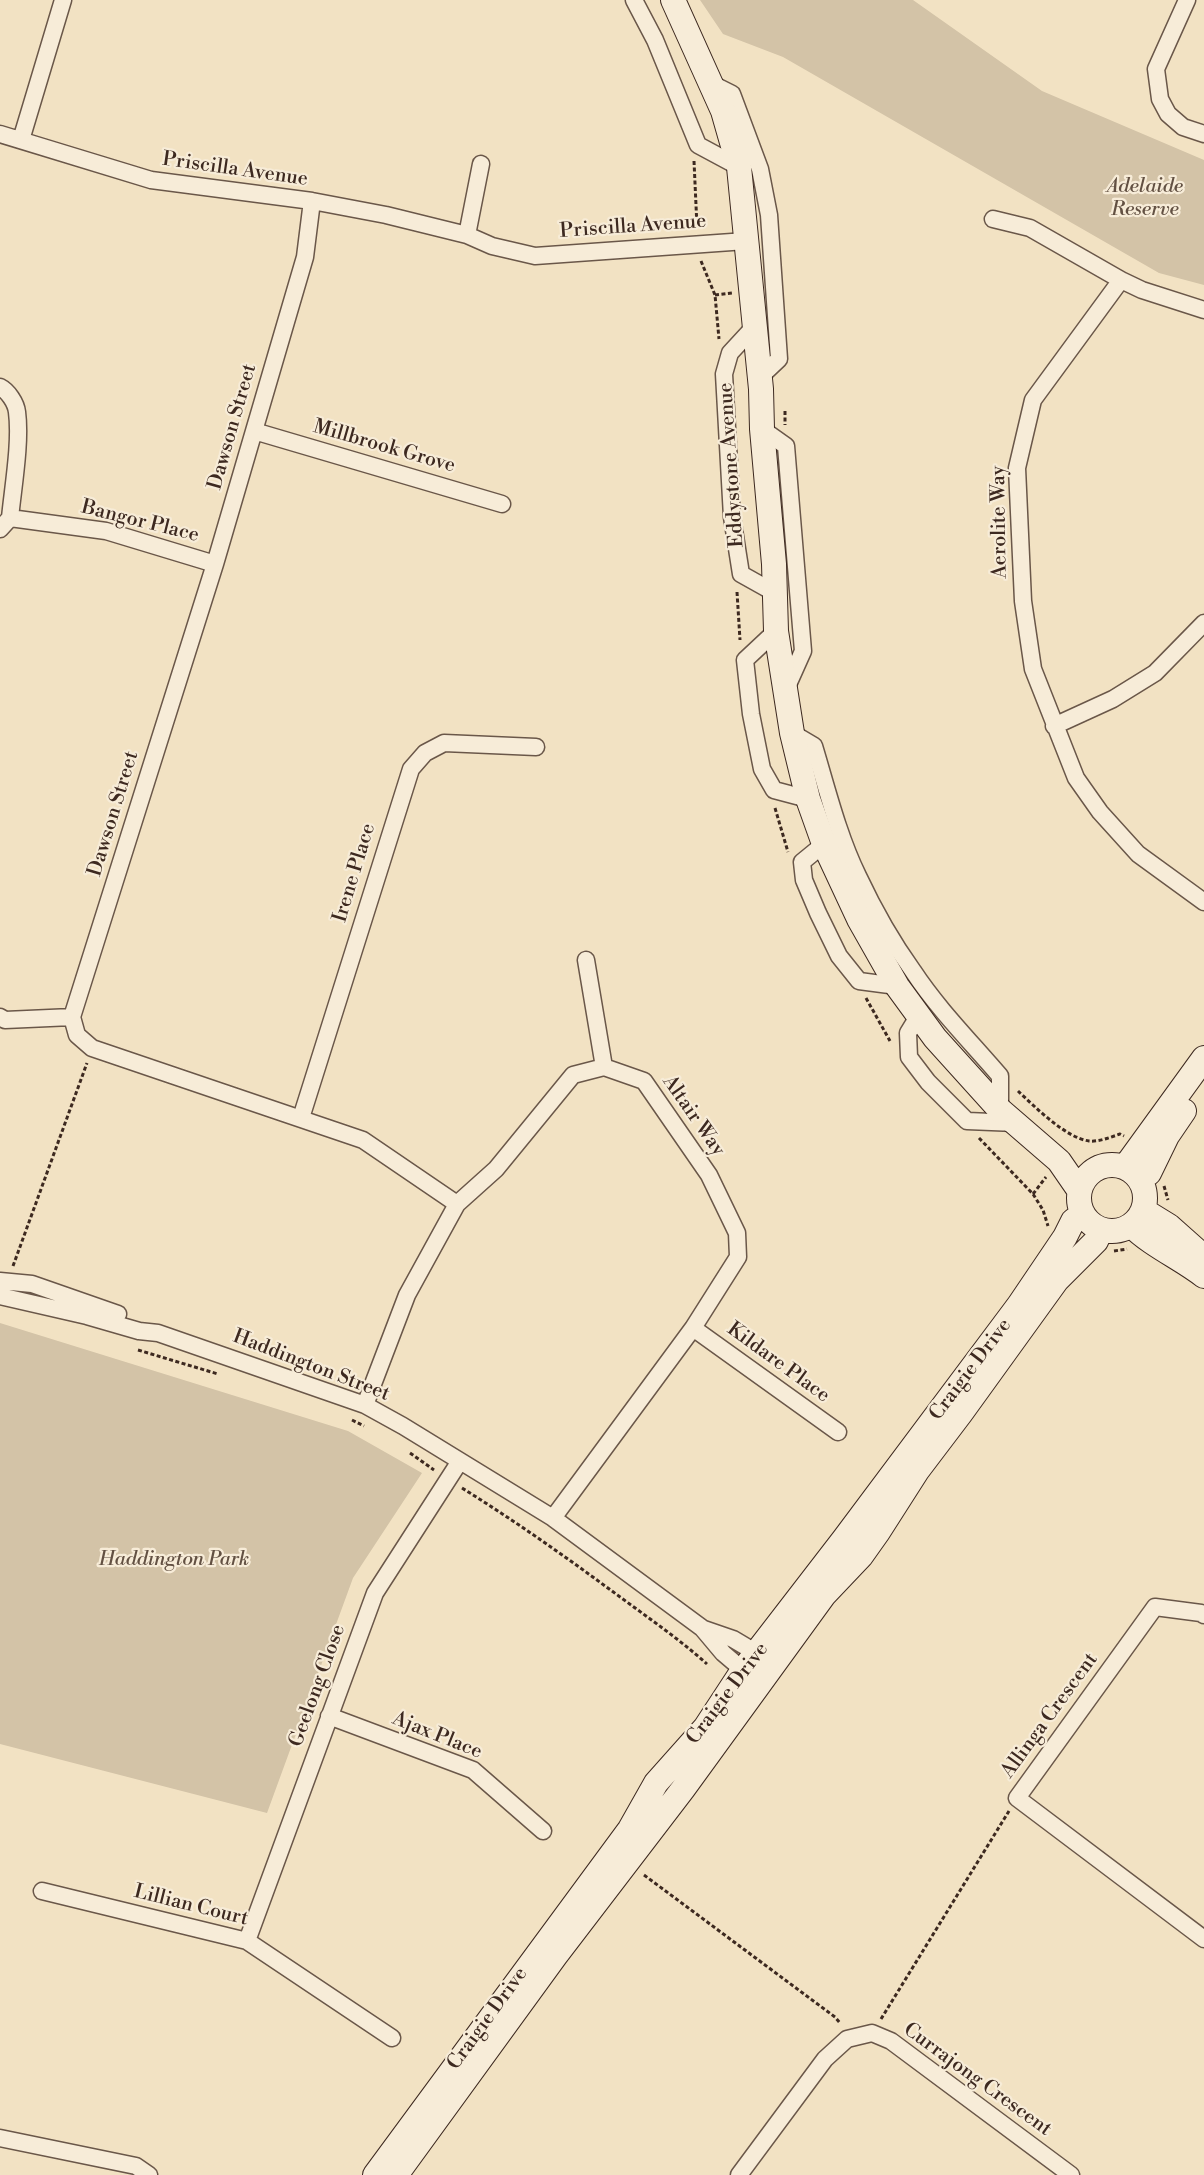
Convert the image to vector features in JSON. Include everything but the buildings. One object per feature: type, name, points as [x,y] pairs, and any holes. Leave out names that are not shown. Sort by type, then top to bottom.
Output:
[{"type":"main road","name":"Eddystone Avenue","points":[[673,0],[723,111],[739,166],[760,377],[776,631],[792,733],[808,799],[824,844],[859,919],[897,986],[935,1038],[1008,1116],[1059,1161],[1079,1190]]},
{"type":"main road","points":[[1204,1058],[1124,1171],[1089,1174],[1079,1190],[1079,1205],[1082,1214],[1090,1224],[1101,1230],[1114,1231],[1136,1227],[1169,1226],[1204,1257]]},
{"type":"main road","points":[[1059,1161],[1149,1173],[1167,1136],[1204,1083]]},
{"type":"main road","points":[[1124,1171],[1144,1191],[1136,1227]]},
{"type":"main road","name":"Craigie Drive","points":[[396,2175],[556,1954],[683,1789],[758,1668],[1008,1320],[1056,1231],[1082,1214]]},
{"type":"main road","points":[[1136,1227],[1144,1237],[1187,1262],[1204,1276]]},
{"type":"main road","name":"Craigie Drive","points":[[375,2175],[630,1829],[656,1783],[861,1556],[916,1471],[961,1413],[1057,1280],[1096,1241],[1101,1230]]},
{"type":"street","points":[[21,140],[63,0]]},
{"type":"street","points":[[634,0],[655,40],[698,145],[739,166]]},
{"type":"street","points":[[1187,0],[1156,69],[1160,98],[1168,114],[1183,127],[1204,134]]},
{"type":"street","name":"Eddystone Avenue","points":[[710,83],[732,94],[760,169],[769,215],[780,358],[760,377]]},
{"type":"street","name":"Priscilla Avenue","points":[[0,134],[151,180],[312,201],[386,215],[467,235],[492,246],[535,256],[746,241]]},
{"type":"street","points":[[467,235],[481,164]]},
{"type":"street","name":"Dawson Street","points":[[72,1018],[215,564],[305,257],[312,201]]},
{"type":"street","points":[[993,219],[1030,228],[1142,290],[1204,310]]},
{"type":"street","name":"Aerolite Way","points":[[1121,280],[1033,400],[1017,468],[1023,601],[1033,669],[1076,778],[1100,812],[1138,854],[1204,902]]},
{"type":"street","name":"Eddystone Avenue","points":[[754,327],[730,353],[724,374],[732,517],[741,574],[774,593]]},
{"type":"street","points":[[0,387],[6,391],[17,411],[17,443],[5,524]]},
{"type":"street","name":"Eddystone Avenue","points":[[762,429],[786,446],[803,651],[786,689]]},
{"type":"street","name":"Millbrook Grove","points":[[254,431],[502,504]]},
{"type":"street","name":"Bangor Place","points":[[5,524],[106,531],[215,564]]},
{"type":"street","points":[[1054,726],[1113,699],[1155,673],[1204,623]]},
{"type":"street","points":[[776,631],[745,660],[751,714],[762,769],[774,790],[808,799]]},
{"type":"street","points":[[792,733],[814,746],[834,813],[857,875],[893,940],[912,971],[942,1010],[1000,1076],[1008,1116],[967,1121],[928,1082],[908,1058],[908,1033],[919,1015]]},
{"type":"street","name":"Irene Place","points":[[301,1118],[411,769],[425,753],[444,743],[536,747]]},
{"type":"street","points":[[824,844],[802,862],[804,880],[839,956],[860,980],[897,986]]},
{"type":"street","points":[[365,1405],[407,1295],[457,1204],[496,1169],[573,1075],[604,1067],[586,960]]},
{"type":"street","points":[[0,1017],[5,1020],[72,1018],[78,1035],[92,1048],[363,1140],[457,1204]]},
{"type":"street","name":"Altair Way","points":[[552,1518],[693,1328],[738,1257],[736,1234],[709,1175],[644,1081],[604,1067]]},
{"type":"street","name":"Haddington Street","points":[[2,1286],[32,1284],[150,1325],[158,1333],[365,1405],[552,1518],[702,1628],[723,1653],[758,1668]]},
{"type":"street","name":"Kildare Place","points":[[693,1328],[838,1432]]},
{"type":"street","name":"Geelong Close","points":[[247,1941],[375,1593],[460,1461]]},
{"type":"street","name":"Allinga Crescent","points":[[1204,1615],[1201,1612],[1156,1606],[1017,1798],[1204,1940]]},
{"type":"street","name":"Haddington Street","points":[[702,1628],[733,1640],[758,1668]]},
{"type":"street","name":"Ajax Place","points":[[329,1716],[473,1770],[543,1831]]},
{"type":"street","name":"Lillian Court","points":[[42,1891],[247,1941],[392,2038]]},
{"type":"street","name":"Currajong Crescent","points":[[739,2175],[825,2059],[847,2038],[872,2033],[891,2041],[1071,2175]]},
{"type":"street","points":[[0,2138],[136,2166],[149,2175]]},
{"type":"path","points":[[741,574],[737,582],[738,620],[742,654],[745,660]]},
{"type":"path","points":[[774,790],[773,801],[793,870],[804,880]]},
{"type":"path","points":[[860,980],[862,992],[894,1048],[908,1058]]},
{"type":"path","points":[[2,1286],[92,1048]]},
{"type":"path","points":[[1000,1076],[1052,1123],[1079,1137],[1089,1140],[1104,1139],[1120,1134]]},
{"type":"path","points":[[967,1121],[978,1138],[1033,1194],[1056,1231]]},
{"type":"path","points":[[1084,1252],[1094,1260],[1115,1251],[1136,1227]]},
{"type":"path","points":[[134,1348],[226,1377]]},
{"type":"path","points":[[344,1417],[369,1429]]},
{"type":"path","points":[[407,1451],[498,1510],[580,1567],[688,1647],[709,1666]]},
{"type":"path","points":[[872,2033],[1017,1798]]},
{"type":"path","points":[[637,1869],[835,2017],[852,2037]]},
{"type":"green space","name":"Adelaide Reserve","points":[[700,0],[913,0],[1042,91],[1204,160],[1204,285],[1159,273],[783,57],[723,34]]},
{"type":"green space","name":"Haddington Park","points":[[0,1323],[348,1431],[422,1473],[353,1578],[267,1813],[0,1744]]}]
